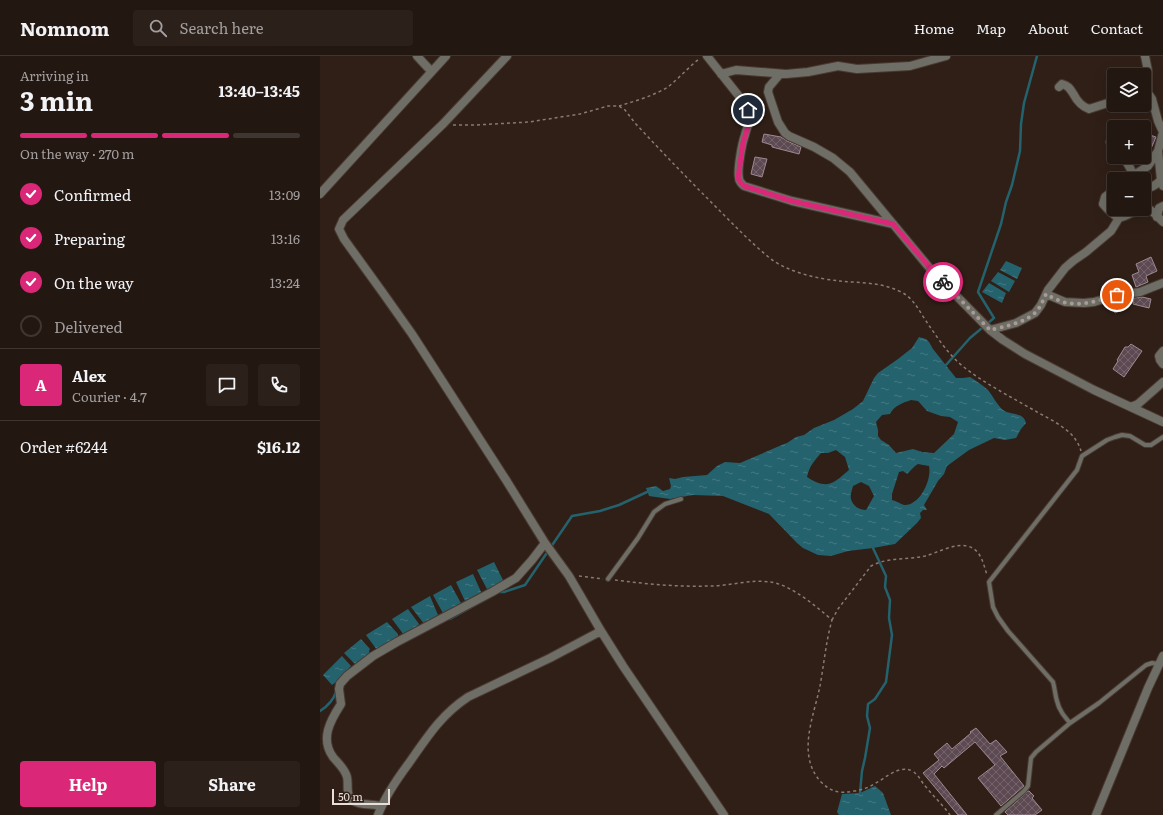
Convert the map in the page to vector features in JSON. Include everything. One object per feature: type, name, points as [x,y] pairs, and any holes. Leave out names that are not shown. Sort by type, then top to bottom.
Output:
[{"type":"street","points":[[417,56],[431,71]]},
{"type":"street","points":[[320,194],[446,56]]},
{"type":"street","points":[[507,56],[443,124],[343,220],[339,228],[344,239],[412,334],[545,543],[569,576],[601,631],[724,815]]},
{"type":"street","points":[[708,56],[746,105],[750,115],[750,120],[744,135],[738,178],[744,186],[792,201],[893,224]]},
{"type":"street","points":[[721,74],[741,70],[780,74],[808,72],[838,66],[861,69],[910,66],[946,56]]},
{"type":"street","points":[[1146,56],[1148,68]]},
{"type":"street","points":[[780,74],[769,87],[768,92],[778,122],[785,133],[814,147],[843,165],[932,270],[990,330],[1025,354],[1094,390],[1163,422]]},
{"type":"street","points":[[1058,87],[1062,84],[1066,85],[1071,89],[1082,104],[1089,109],[1107,103]]},
{"type":"street","points":[[1151,98],[1160,114],[1163,132],[1161,146],[1162,183],[1151,187]]},
{"type":"street","points":[[1140,172],[1148,166],[1161,146]]},
{"type":"street","points":[[1107,195],[1103,204],[1107,210]]},
{"type":"street","points":[[1160,219],[1158,212],[1159,208],[1163,206]]},
{"type":"street","points":[[1151,210],[1160,219]]},
{"type":"street","points":[[990,330],[1009,326],[1031,316],[1038,310],[1054,281],[1070,264],[1111,232],[1119,218],[1125,216]]},
{"type":"street","points":[[1046,294],[1065,302],[1084,303],[1094,302],[1117,295],[1140,292],[1163,283]]},
{"type":"street","points":[[1163,351],[1159,356],[1163,364]]},
{"type":"street","points":[[1131,406],[1138,404],[1163,382]]},
{"type":"street","points":[[381,806],[367,804],[360,805],[352,801],[348,796],[347,777],[344,770],[325,745],[326,730],[332,717],[341,704],[339,690],[340,684],[378,652],[516,578],[545,543]]},
{"type":"street","points":[[378,815],[389,791],[432,730],[456,705],[468,697],[550,658],[601,631]]},
{"type":"street","points":[[1096,815],[1158,664],[1163,656]]},
{"type":"lane","points":[[1070,723],[1061,712],[1057,703],[1053,682],[1008,631],[998,617],[993,607],[989,582],[1077,470],[1082,456],[1107,440],[1115,437],[1130,436],[1145,445],[1151,445],[1163,437]]},
{"type":"lane","points":[[608,580],[638,538],[654,512],[665,504],[681,499]]},
{"type":"lane","points":[[996,815],[1028,786],[1031,758],[1036,752],[1070,723],[1099,703],[1146,665],[1152,663],[1158,664]]},
{"type":"path","points":[[443,124],[475,126],[529,122],[580,114],[608,106],[619,106],[666,88],[702,56]]},
{"type":"path","points":[[619,106],[625,110],[635,123],[736,228],[773,260],[807,275],[839,281],[869,283],[890,287],[900,291],[912,299],[948,351],[961,364],[986,382],[1051,420],[1070,433],[1077,440],[1082,456]]},
{"type":"path","points":[[950,815],[911,770],[903,769],[895,772],[873,785],[855,791],[832,791],[817,777],[808,752],[808,739],[820,683],[828,633],[832,620],[838,609],[871,566],[883,561],[925,556],[959,546],[967,546],[980,554],[989,582]]},
{"type":"path","points":[[569,576],[670,586],[710,586],[771,582],[787,588],[801,596],[832,620]]},
{"type":"water","points":[[1006,261],[1022,268],[1017,279],[1000,270]]},
{"type":"water","points":[[998,272],[1015,281],[1009,292],[991,281]]},
{"type":"water","points":[[989,283],[1006,293],[1002,303],[982,292]]},
{"type":"water","points":[[919,337],[926,339],[956,378],[970,377],[988,390],[1003,410],[1020,415],[1026,423],[1016,438],[1005,440],[994,438],[969,450],[947,466],[944,474],[938,481],[924,505],[927,510],[923,510],[920,513],[921,518],[917,523],[895,544],[848,551],[831,556],[818,555],[803,548],[797,543],[769,514],[723,496],[693,495],[670,499],[649,496],[646,488],[656,486],[663,491],[670,489],[671,486],[669,478],[675,479],[707,475],[717,466],[725,462],[740,463],[787,443],[796,437],[804,435],[814,428],[834,420],[853,409],[863,401],[878,373],[912,348]],"holes":[[[911,400],[918,401],[927,411],[941,416],[950,417],[958,422],[954,434],[934,453],[922,452],[913,449],[896,453],[878,436],[876,422],[882,415],[890,414],[901,404]],[[836,450],[845,457],[849,470],[830,484],[820,483],[807,477],[812,464],[821,453],[828,453]],[[918,464],[929,466],[929,478],[920,497],[910,504],[904,505],[892,500],[892,494],[899,472],[903,471],[907,474]],[[861,482],[869,486],[874,496],[866,510],[853,504],[851,499],[853,486]]]},
{"type":"water","points":[[494,562],[503,583],[488,591],[477,570]]},
{"type":"water","points":[[473,574],[482,594],[465,601],[456,582]]},
{"type":"water","points":[[451,585],[462,605],[444,615],[433,595]]},
{"type":"water","points":[[430,596],[438,615],[437,619],[425,625],[411,607]]},
{"type":"water","points":[[408,609],[419,624],[416,628],[404,635],[392,619]]},
{"type":"water","points":[[387,622],[398,634],[398,639],[377,650],[366,635]]},
{"type":"water","points":[[361,639],[370,649],[370,657],[357,666],[344,653]]},
{"type":"water","points":[[342,656],[351,666],[349,668],[351,671],[332,685],[323,675]]},
{"type":"water","points":[[875,786],[883,793],[891,815],[839,815],[837,812],[842,794],[860,793]]},
{"type":"building","points":[[764,134],[781,137],[801,147],[799,154],[772,147],[772,145],[762,142]]},
{"type":"building","points":[[1151,135],[1156,137],[1151,149]]},
{"type":"building","points":[[755,157],[767,159],[762,177],[751,174]]},
{"type":"building","points":[[1151,257],[1157,271],[1146,276],[1148,282],[1136,287],[1132,275],[1139,272],[1136,264]]},
{"type":"building","points":[[1142,297],[1151,299],[1149,308],[1133,304],[1134,298]]},
{"type":"building","points":[[1121,300],[1125,309],[1115,313],[1111,303]]},
{"type":"building","points":[[1131,344],[1142,351],[1124,377],[1113,369],[1125,347],[1128,347]]},
{"type":"building","points":[[976,728],[990,744],[996,740],[1007,752],[1000,756],[1024,786],[1001,806],[978,778],[995,765],[975,742],[944,768],[942,766],[934,774],[967,815],[958,815],[923,773],[939,760],[934,754],[947,743],[952,749]]},
{"type":"building","points":[[1028,791],[1034,796],[1032,798],[1042,810],[1035,815],[1008,815],[1005,812]]},
{"type":"waterway","points":[[946,365],[970,338],[994,318],[978,292],[1001,224],[1012,185],[1020,151],[1021,124],[1024,103],[1037,56]]},
{"type":"waterway","points":[[450,619],[499,592],[504,592],[525,585],[572,516],[600,511],[619,505],[647,492]]},
{"type":"waterway","points":[[860,793],[862,771],[870,728],[867,716],[868,704],[875,699],[886,682],[892,635],[889,618],[890,600],[885,587],[886,576],[873,548]]},
{"type":"waterway","points":[[320,711],[330,703],[336,692]]},
{"type":"way so far","points":[[943,282],[990,330],[1009,326],[1031,316],[1038,310],[1046,294],[1065,302],[1074,303],[1094,302],[1117,295]]},
{"type":"route","points":[[748,110],[750,120],[744,135],[738,178],[744,186],[792,201],[893,224],[943,282]]}]
